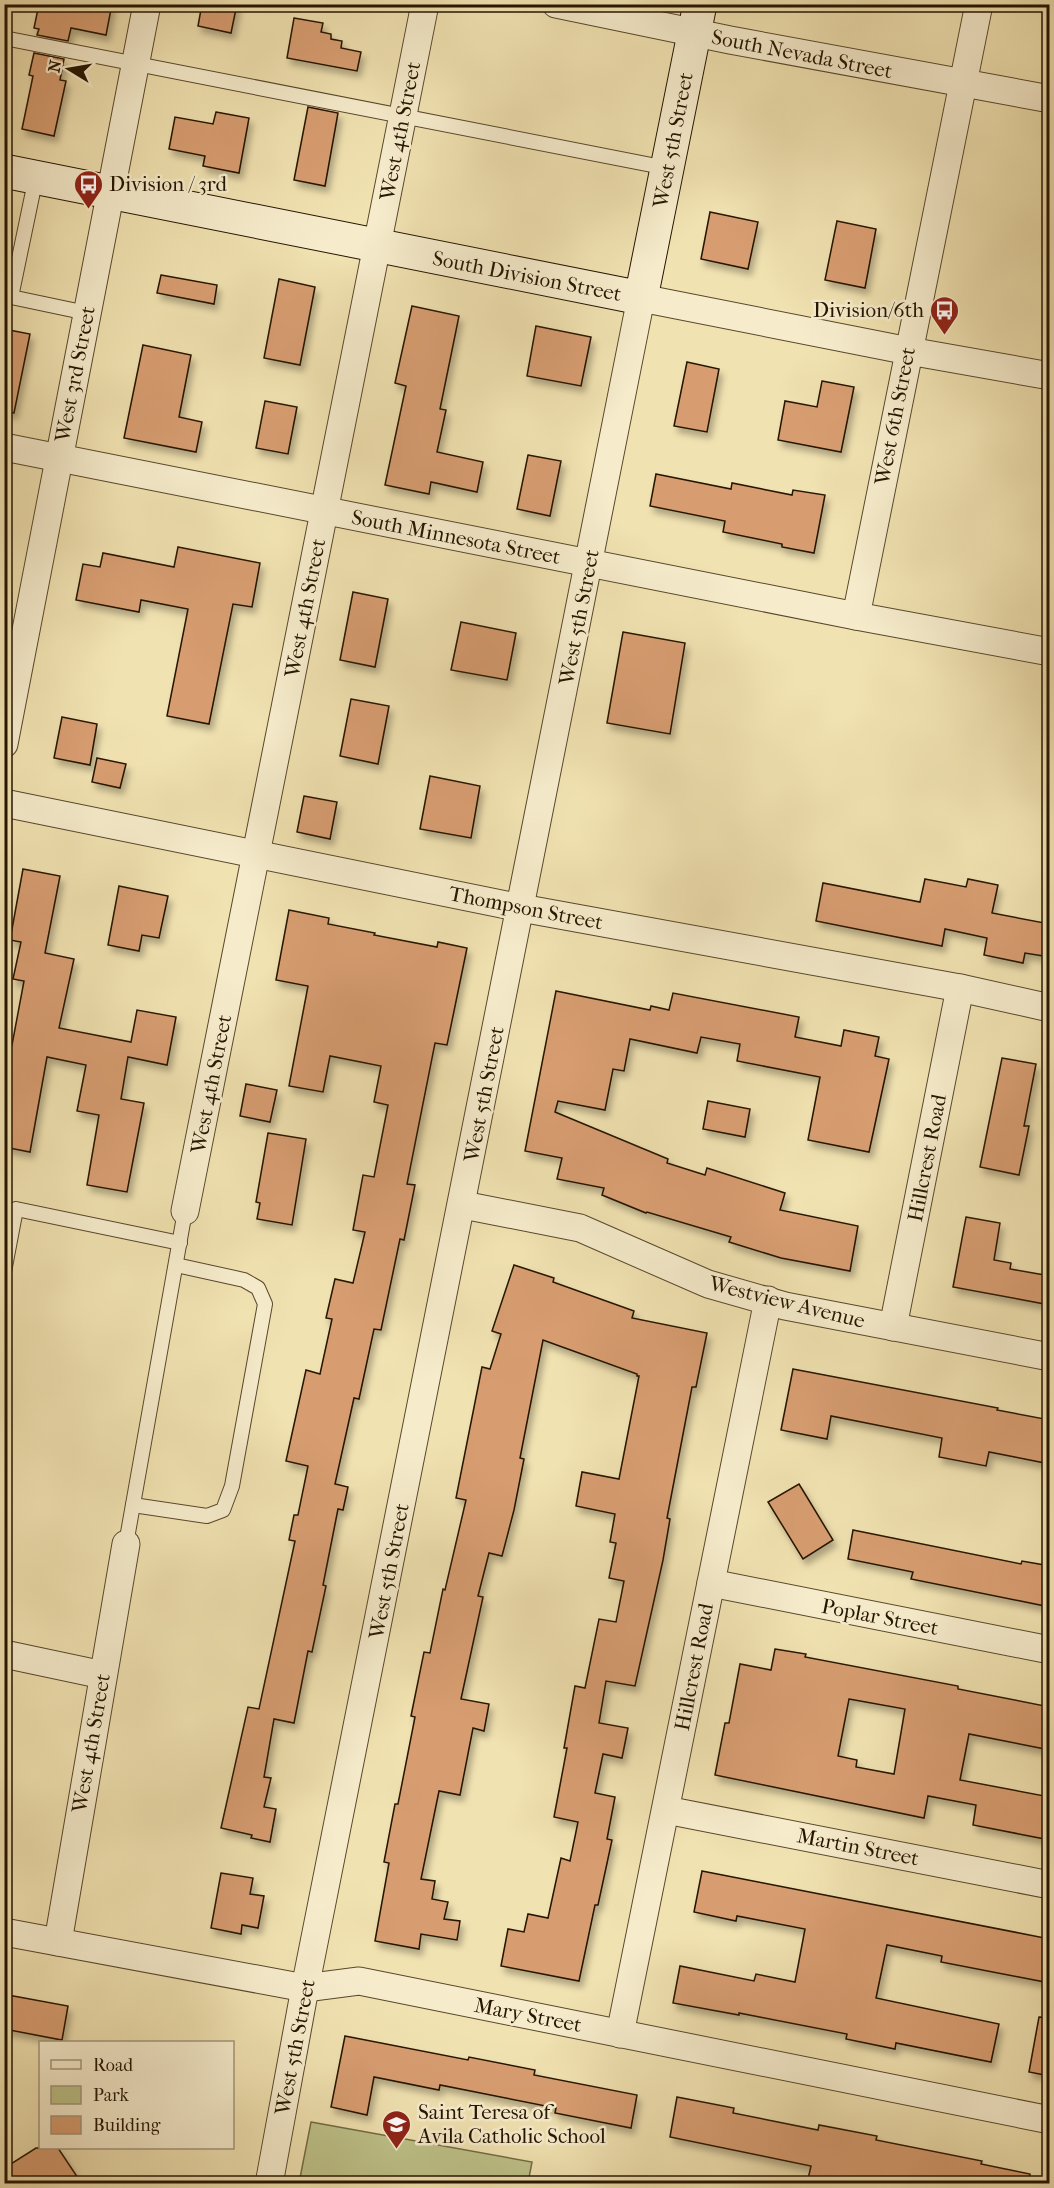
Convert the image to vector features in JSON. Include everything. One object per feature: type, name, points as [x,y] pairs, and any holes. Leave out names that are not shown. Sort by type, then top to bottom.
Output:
[{"type":"street","name":"West 3rd Street","points":[[4,744],[147,4]]},
{"type":"street","name":"West 4th Street","points":[[185,1211],[425,4]]},
{"type":"street","name":"South Nevada Street","points":[[556,4],[697,19],[963,84],[1050,99]]},
{"type":"street","name":"West 6th Street","points":[[856,616],[979,4]]},
{"type":"street","name":"West 5th Street","points":[[269,2184],[305,1988],[697,19]]},
{"type":"street","name":"South Division Street","points":[[20,174],[909,351],[1050,376]]},
{"type":"street","name":"South Minnesota Street","points":[[4,447],[856,616],[1050,652]]},
{"type":"street","name":"Thompson Street","points":[[4,803],[520,908],[960,988],[1050,1008]]},
{"type":"street","name":"Hillcrest Road","points":[[893,1327],[960,988]]},
{"type":"street","name":"Westview Avenue","points":[[462,1204],[580,1228],[708,1284],[785,1306],[1050,1358]]},
{"type":"street","name":"Hillcrest Road","points":[[620,2034],[768,1300]]},
{"type":"street","name":"West 4th Street","points":[[58,1942],[126,1544]]},
{"type":"street","name":"Poplar Street","points":[[711,1583],[1050,1650]]},
{"type":"street","points":[[4,1654],[103,1675]]},
{"type":"street","name":"Martin Street","points":[[666,1810],[1050,1885]]},
{"type":"street","name":"Mary Street","points":[[4,1932],[305,1988],[359,1981],[1050,2120]]},
{"type":"lane","points":[[4,39],[667,168]]},
{"type":"lane","points":[[20,174],[11,297],[87,313]]},
{"type":"lane","points":[[4,1272],[10,1208],[180,1243]]},
{"type":"lane","points":[[126,1544],[185,1211]]},
{"type":"lane","points":[[133,1505],[207,1516],[223,1510],[232,1486],[265,1304],[258,1288],[244,1280],[176,1265]]},
{"type":"green space","name":"Saint Teresa of Avila Catholic School","points":[[311,2122],[532,2162],[528,2183],[299,2183]]},
{"type":"building","points":[[39,4],[112,4],[106,35],[71,28],[68,41],[37,35],[39,29],[34,28]]},
{"type":"building","points":[[202,4],[237,4],[231,33],[198,26]]},
{"type":"building","points":[[294,18],[323,23],[321,32],[331,34],[331,39],[342,41],[341,48],[361,52],[357,71],[287,58]]},
{"type":"building","points":[[34,53],[64,59],[60,80],[66,81],[54,136],[22,129],[33,76],[29,75]]},
{"type":"building","points":[[308,107],[338,113],[325,186],[294,180]]},
{"type":"building","points":[[216,112],[249,118],[239,173],[203,166],[205,156],[169,149],[175,117],[213,124]]},
{"type":"building","points":[[710,212],[758,222],[748,269],[701,259]]},
{"type":"building","points":[[837,221],[876,229],[865,288],[825,280]]},
{"type":"building","points":[[161,275],[217,285],[214,304],[157,293]]},
{"type":"building","points":[[279,279],[315,287],[300,365],[264,358]]},
{"type":"building","points":[[412,306],[459,316],[440,409],[446,410],[437,452],[483,462],[477,492],[431,482],[429,494],[385,485],[406,386],[395,383]]},
{"type":"building","points":[[536,326],[591,337],[581,386],[527,376]]},
{"type":"building","points":[[4,329],[30,334],[14,413],[4,412]]},
{"type":"building","points":[[143,345],[191,355],[179,417],[202,422],[196,452],[124,438]]},
{"type":"building","points":[[687,362],[719,369],[707,432],[674,426]]},
{"type":"building","points":[[822,381],[854,387],[841,452],[778,440],[785,401],[817,407]]},
{"type":"building","points":[[265,401],[297,407],[288,454],[256,448]]},
{"type":"building","points":[[528,455],[561,461],[550,516],[517,509]]},
{"type":"building","points":[[656,474],[731,489],[732,483],[792,495],[793,490],[825,495],[814,553],[723,532],[725,521],[650,506]]},
{"type":"building","points":[[178,547],[260,563],[252,607],[233,604],[209,724],[167,716],[188,609],[141,600],[139,612],[76,600],[83,564],[100,567],[103,553],[174,567]]},
{"type":"building","points":[[353,592],[388,599],[375,667],[340,660]]},
{"type":"building","points":[[461,622],[516,633],[507,680],[451,670]]},
{"type":"building","points":[[623,632],[685,643],[670,734],[607,723]]},
{"type":"building","points":[[351,699],[389,706],[378,764],[340,756]]},
{"type":"building","points":[[62,717],[97,724],[90,765],[54,758]]},
{"type":"building","points":[[97,758],[126,764],[120,788],[92,782]]},
{"type":"building","points":[[430,776],[480,786],[471,838],[420,829]]},
{"type":"building","points":[[304,796],[337,802],[330,839],[297,832]]},
{"type":"building","points":[[23,869],[60,876],[45,953],[74,959],[59,1028],[131,1042],[137,1010],[176,1017],[167,1065],[128,1057],[121,1099],[144,1103],[127,1192],[87,1185],[99,1115],[77,1111],[86,1065],[47,1057],[30,1152],[4,1147],[4,1044],[12,1045],[24,981],[13,979],[21,942],[10,940]]},
{"type":"building","points":[[925,879],[966,887],[968,879],[998,885],[992,913],[1050,924],[1050,957],[1025,953],[1023,963],[984,955],[987,938],[945,929],[942,946],[816,921],[823,883],[920,902]]},
{"type":"building","points":[[119,886],[168,896],[159,938],[142,935],[139,951],[108,945]]},
{"type":"building","points":[[289,910],[329,918],[328,924],[375,933],[374,935],[437,947],[438,942],[467,948],[447,1045],[435,1043],[407,1184],[415,1185],[404,1240],[400,1239],[381,1330],[374,1329],[359,1399],[354,1398],[335,1484],[348,1487],[343,1510],[338,1509],[323,1585],[326,1586],[312,1652],[308,1651],[294,1723],[274,1719],[264,1777],[271,1778],[264,1807],[276,1809],[270,1842],[221,1828],[248,1707],[259,1709],[295,1541],[289,1540],[294,1515],[298,1515],[308,1466],[286,1461],[306,1370],[320,1374],[332,1319],[326,1318],[335,1279],[353,1283],[365,1232],[353,1230],[363,1175],[374,1177],[388,1105],[374,1102],[381,1066],[330,1056],[323,1092],[289,1086],[308,986],[276,980]]},
{"type":"building","points":[[556,991],[650,1010],[651,1006],[669,1010],[673,993],[799,1017],[795,1037],[841,1046],[844,1030],[879,1037],[875,1056],[889,1059],[869,1152],[808,1140],[820,1077],[737,1061],[740,1044],[701,1037],[697,1053],[630,1039],[624,1071],[613,1069],[605,1110],[558,1101],[555,1112],[668,1159],[667,1163],[705,1175],[707,1168],[785,1193],[780,1210],[858,1226],[850,1271],[781,1258],[729,1242],[731,1237],[646,1213],[602,1195],[604,1188],[557,1179],[562,1158],[525,1151]]},
{"type":"building","points":[[1002,1058],[1036,1064],[1024,1126],[1029,1126],[1019,1175],[980,1167]]},
{"type":"building","points":[[246,1084],[277,1090],[270,1122],[240,1116]]},
{"type":"building","points":[[708,1101],[750,1109],[745,1137],[703,1129]]},
{"type":"building","points":[[268,1133],[306,1139],[292,1225],[257,1219],[260,1203],[256,1202]]},
{"type":"building","points":[[966,1217],[1000,1223],[994,1260],[1011,1263],[1010,1269],[1050,1276],[1050,1305],[953,1287]]},
{"type":"building","points":[[514,1265],[554,1278],[553,1282],[634,1311],[632,1318],[707,1333],[696,1387],[692,1387],[667,1518],[670,1519],[663,1560],[635,1686],[606,1681],[599,1723],[628,1728],[622,1758],[603,1754],[595,1793],[615,1797],[607,1839],[612,1840],[579,1981],[501,1966],[508,1929],[524,1932],[528,1914],[548,1918],[561,1858],[570,1861],[578,1822],[554,1817],[567,1748],[564,1748],[575,1686],[585,1688],[599,1619],[616,1622],[624,1581],[609,1578],[616,1543],[610,1542],[615,1514],[576,1506],[582,1472],[619,1479],[639,1376],[543,1340],[520,1458],[524,1459],[514,1510],[502,1556],[489,1553],[478,1596],[483,1597],[461,1699],[489,1704],[484,1731],[473,1728],[460,1795],[439,1791],[421,1879],[435,1881],[432,1899],[448,1902],[444,1919],[460,1921],[457,1940],[421,1934],[419,1949],[375,1941],[389,1863],[384,1862],[415,1717],[411,1716],[424,1652],[430,1653],[443,1589],[445,1590],[466,1500],[456,1498],[482,1367],[490,1369],[501,1334],[492,1331]]},
{"type":"building","points":[[793,1369],[1050,1420],[1050,1464],[989,1452],[986,1466],[939,1457],[942,1438],[831,1416],[827,1439],[781,1430]]},
{"type":"building","points":[[799,1484],[833,1540],[803,1559],[768,1502]]},
{"type":"building","points":[[853,1530],[1021,1564],[1022,1561],[1050,1566],[1050,1607],[911,1579],[913,1572],[848,1559]]},
{"type":"building","points":[[775,1649],[1050,1707],[1050,1750],[969,1734],[960,1780],[1050,1797],[1050,1840],[973,1825],[976,1805],[928,1796],[924,1818],[715,1775],[725,1723],[729,1723],[740,1664],[771,1670]],"holes":[[[849,1699],[905,1709],[894,1774],[856,1767],[857,1760],[838,1756]]]},
{"type":"building","points":[[702,1871],[1050,1939],[1050,1983],[941,1962],[942,1956],[887,1945],[876,1998],[999,2024],[991,2062],[896,2043],[895,2049],[846,2039],[847,2034],[673,2003],[680,1966],[754,1981],[756,1974],[795,1982],[805,1929],[737,1916],[736,1921],[694,1912]]},
{"type":"building","points":[[221,1873],[253,1878],[250,1894],[264,1896],[258,1928],[242,1925],[241,1934],[211,1928]]},
{"type":"building","points":[[8,1995],[68,2006],[62,2040],[4,2029]]},
{"type":"building","points":[[1039,2017],[1050,2018],[1050,2076],[1029,2072]]},
{"type":"building","points":[[345,2036],[468,2060],[469,2057],[535,2070],[534,2075],[637,2095],[631,2128],[555,2113],[556,2108],[440,2085],[439,2090],[374,2077],[367,2115],[331,2107]]},
{"type":"building","points":[[677,2097],[734,2108],[733,2113],[818,2130],[819,2125],[877,2136],[876,2140],[982,2161],[981,2164],[1030,2174],[1029,2184],[833,2184],[808,2179],[811,2166],[670,2137]]},
{"type":"building","points":[[36,2148],[59,2149],[82,2184],[17,2184],[6,2167]]},
{"type":"place","name":"Division / 3rd","points":[[88,210]]},
{"type":"place","name":"Division/6th","points":[[945,336]]},
{"type":"place","name":"Saint Teresa of Avila Catholic School","points":[[397,2150]]}]
